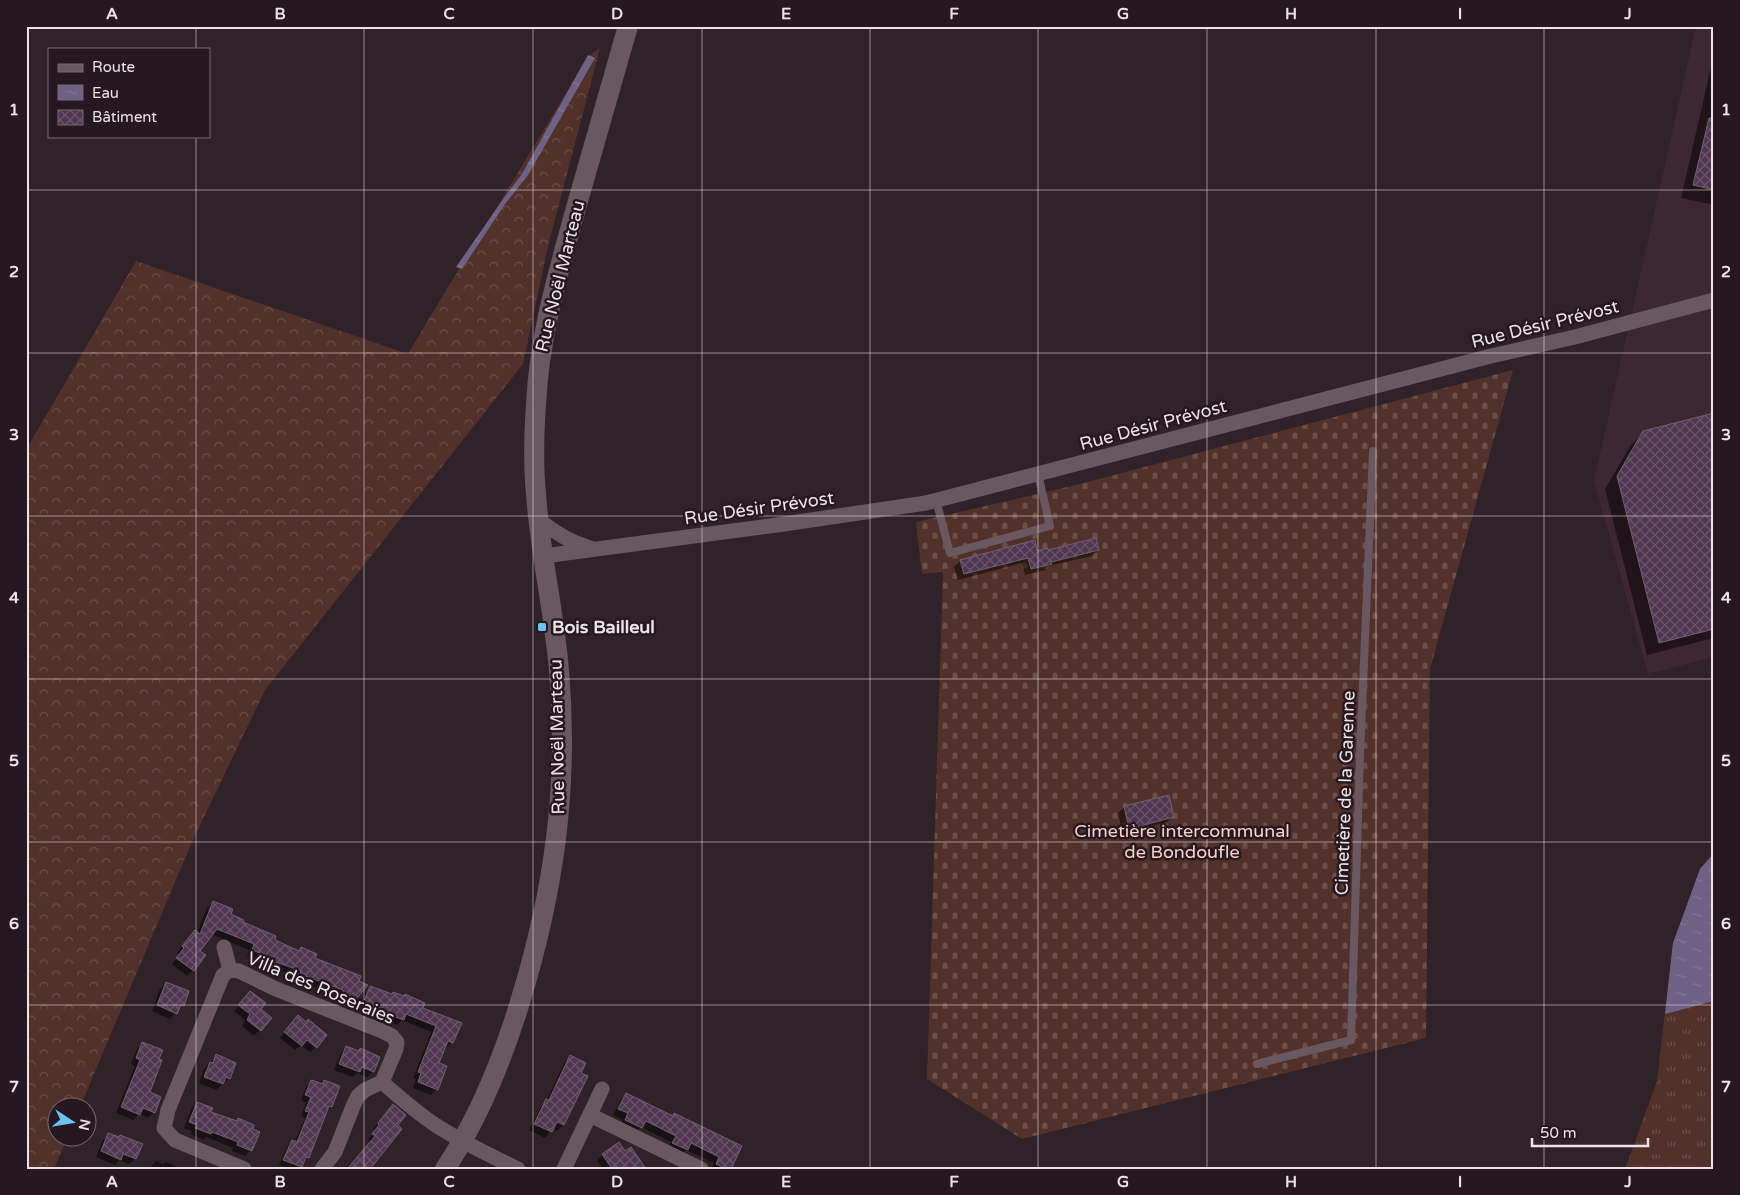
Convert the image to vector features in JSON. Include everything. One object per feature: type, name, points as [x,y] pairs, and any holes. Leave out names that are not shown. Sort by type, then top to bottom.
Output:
[{"type":"street","name":"Rue Noël Marteau","points":[[445,1169],[463,1140],[486,1095],[506,1046],[536,950],[548,895],[561,795],[561,714],[558,661],[536,494],[534,447],[540,355],[552,293],[628,26]]},
{"type":"street","name":"Rue Désir Prévost","points":[[544,556],[776,525],[936,500],[1714,300]]},
{"type":"street","name":"Rue Désir Prévost","points":[[539,520],[572,543],[594,550]]},
{"type":"street","name":"Villa des Roseraies","points":[[224,947],[230,970]]},
{"type":"street","name":"Villa des Roseraies","points":[[244,1169],[175,1140],[164,1128],[168,1110],[223,975],[230,970],[239,971],[276,989],[392,1036],[403,1037],[382,1082]]},
{"type":"street","points":[[322,1169],[335,1152],[358,1096],[365,1090],[382,1082],[438,1126],[518,1169]]},
{"type":"street","points":[[564,1169],[602,1089]]},
{"type":"street","points":[[590,1115],[701,1169]]},
{"type":"lane","name":"Cimetière de la Garenne","points":[[1257,1064],[1351,1040],[1373,451]]},
{"type":"lane","points":[[936,500],[950,553],[1050,526],[1038,474]]},
{"type":"shaded area","points":[[1696,26],[1714,26],[1714,657],[1648,674],[1594,481]]},
{"type":"green space","points":[[600,48],[548,246],[523,364],[265,690],[192,842],[84,1098],[48,1098],[48,1148],[63,1148],[54,1169],[26,1169],[26,450],[136,261],[408,354],[587,57]]},
{"type":"green space","name":"Cimetière intercommunal de Bondoufle","points":[[1513,370],[1430,669],[1426,1038],[1022,1139],[927,1079],[943,572],[922,574],[916,522],[1076,485]]},
{"type":"green space","points":[[1714,853],[1714,1169],[1625,1169],[1657,1081],[1673,943],[1700,869]]},
{"type":"water","points":[[588,55],[595,58],[528,175],[505,204],[462,269],[456,267],[522,174]]},
{"type":"water","points":[[1714,853],[1714,1001],[1665,1014],[1673,943],[1700,869]]},
{"type":"building","points":[[1709,118],[1714,118],[1714,190],[1693,185]]},
{"type":"building","points":[[1714,413],[1714,629],[1659,643],[1617,476],[1643,431]]},
{"type":"building","points":[[1096,538],[1099,550],[1031,569],[1028,558],[964,574],[960,560],[1035,540],[1037,551]]},
{"type":"building","points":[[1169,795],[1174,817],[1129,829],[1124,806]]},
{"type":"building","points":[[213,901],[233,909],[231,914],[244,920],[243,922],[276,936],[275,940],[299,951],[301,947],[317,954],[315,958],[361,976],[359,981],[368,985],[357,998],[343,993],[343,990],[300,974],[301,971],[259,956],[260,953],[252,950],[254,944],[217,929],[200,951],[206,955],[194,971],[176,958],[184,948],[182,946],[195,930],[200,934]]},
{"type":"building","points":[[166,982],[189,991],[184,1006],[181,1005],[177,1014],[157,1005]]},
{"type":"building","points":[[370,986],[392,994],[393,992],[404,996],[405,994],[425,1003],[423,1008],[462,1023],[453,1043],[448,1041],[439,1063],[447,1066],[438,1090],[418,1082],[421,1073],[418,1072],[436,1026],[406,1014],[404,1020],[384,1013],[386,1010],[364,1001]]},
{"type":"building","points":[[250,991],[266,1003],[261,1009],[272,1018],[261,1031],[247,1020],[250,1014],[238,1005]]},
{"type":"building","points":[[298,1015],[306,1022],[308,1019],[327,1035],[317,1048],[307,1040],[302,1046],[284,1032]]},
{"type":"building","points":[[142,1042],[163,1050],[159,1059],[162,1060],[150,1092],[161,1097],[155,1113],[143,1108],[140,1115],[121,1107],[140,1060],[136,1058]]},
{"type":"building","points":[[346,1046],[359,1051],[360,1048],[380,1057],[374,1072],[362,1067],[360,1072],[339,1064]]},
{"type":"building","points":[[216,1054],[236,1063],[230,1079],[226,1077],[223,1084],[204,1077],[210,1062],[213,1063]]},
{"type":"building","points":[[570,1055],[586,1063],[581,1073],[588,1076],[564,1125],[557,1122],[552,1132],[534,1124],[546,1099],[549,1100]]},
{"type":"building","points":[[311,1080],[323,1084],[324,1080],[340,1086],[332,1107],[329,1106],[309,1158],[306,1157],[302,1167],[283,1160],[292,1140],[297,1142],[309,1112],[305,1111],[311,1097],[305,1095]]},
{"type":"building","points":[[626,1093],[673,1116],[674,1113],[742,1146],[731,1169],[716,1164],[719,1157],[691,1143],[688,1150],[672,1143],[676,1136],[646,1121],[642,1128],[625,1120],[628,1113],[618,1109]]},
{"type":"building","points":[[197,1102],[213,1108],[211,1112],[237,1121],[238,1118],[254,1125],[253,1129],[260,1132],[252,1151],[237,1145],[238,1142],[195,1128],[197,1125],[189,1122]]},
{"type":"building","points":[[393,1104],[406,1115],[398,1125],[402,1129],[370,1169],[347,1169],[375,1136],[372,1134],[379,1125],[378,1123]]},
{"type":"building","points":[[108,1133],[119,1137],[120,1135],[143,1144],[136,1159],[123,1154],[121,1160],[101,1151]]},
{"type":"building","points":[[619,1142],[625,1151],[631,1147],[646,1169],[612,1169],[602,1154]]},
{"type":"place","name":"Bois Bailleul","points":[[542,627]]}]
